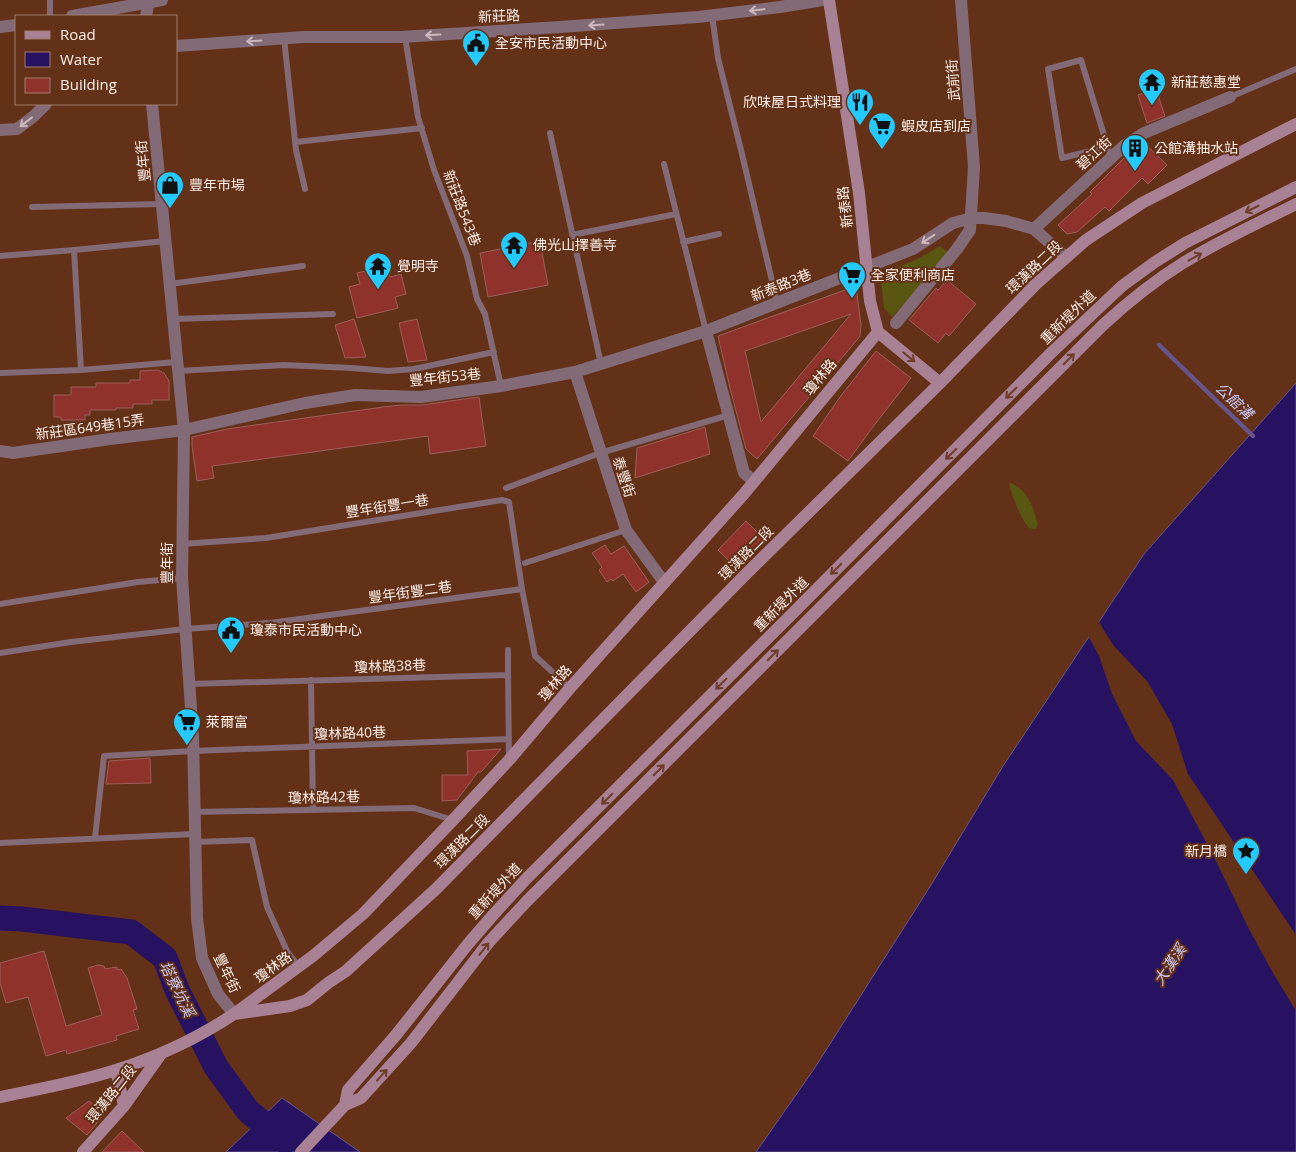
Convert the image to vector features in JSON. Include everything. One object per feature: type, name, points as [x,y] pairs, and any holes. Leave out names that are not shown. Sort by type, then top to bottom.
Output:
[{"type":"street","points":[[77,15],[162,0]]},
{"type":"street","name":"新莊路","points":[[178,46],[304,37],[405,37],[560,27],[712,15],[823,0]]},
{"type":"street","name":"新泰路","points":[[830,0],[859,193],[870,300],[878,332]]},
{"type":"street","name":"武前街","points":[[961,0],[974,167],[972,218]]},
{"type":"street","points":[[146,15],[149,1]]},
{"type":"street","points":[[0,27],[15,25]]},
{"type":"street","name":"碧江街","points":[[1034,228],[1109,152],[1144,133],[1230,97]]},
{"type":"street","points":[[0,130],[17,129],[45,105]]},
{"type":"street","name":"豐年街","points":[[152,105],[184,430],[182,578],[193,751],[197,918],[202,958],[228,1018]]},
{"type":"street","name":"環漢路二段","points":[[228,1018],[290,1006],[307,1000],[346,971],[436,889],[748,572],[940,383],[1036,284],[1086,240],[1142,203],[1296,124]]},
{"type":"street","name":"重新堤外道","points":[[341,1109],[348,1090],[396,1035],[492,915],[1051,353],[1122,286],[1155,262],[1185,243],[1296,187]]},
{"type":"street","points":[[301,1152],[341,1109],[361,1098],[410,1043],[489,942],[527,901],[1104,325],[1133,298],[1182,264],[1296,204]]},
{"type":"street","points":[[896,323],[970,230],[972,218],[1006,220],[1034,228],[1066,257]]},
{"type":"street","name":"新泰路3巷","points":[[706,331],[913,249],[952,223],[972,218]]},
{"type":"street","points":[[706,331],[744,473],[754,482]]},
{"type":"street","name":"豐年街53巷","points":[[184,430],[305,403],[347,396],[420,397],[501,386],[574,372],[706,331]]},
{"type":"street","points":[[878,332],[940,383]]},
{"type":"street","name":"瓊林路","points":[[228,1018],[313,956],[363,914],[453,820],[509,760],[570,688],[754,482],[878,332]]},
{"type":"street","name":"泰豐街","points":[[574,372],[626,530],[664,582]]},
{"type":"street","name":"新莊區649巷15弄","points":[[0,451],[12,453],[184,430]]},
{"type":"street","points":[[0,1097],[72,1082],[116,1070],[165,1052],[228,1018]]},
{"type":"street","name":"環漢路二段","points":[[83,1152],[124,1106],[165,1052]]},
{"type":"street","points":[[116,1070],[124,1106]]},
{"type":"lane","points":[[50,0],[50,15]]},
{"type":"lane","points":[[712,15],[718,58],[778,302]]},
{"type":"lane","name":"新莊路543巷","points":[[405,37],[418,117],[434,170],[467,256],[477,299],[486,314],[501,386]]},
{"type":"lane","points":[[284,38],[296,142],[305,189]]},
{"type":"lane","points":[[1081,60],[1109,152],[1062,158],[1048,69],[1081,60]]},
{"type":"lane","name":"碧江街","points":[[1230,97],[1296,68]]},
{"type":"lane","points":[[296,142],[422,128]]},
{"type":"lane","points":[[550,133],[601,364]]},
{"type":"lane","points":[[664,164],[706,331]]},
{"type":"lane","points":[[32,207],[162,204]]},
{"type":"lane","points":[[572,235],[676,214]]},
{"type":"lane","points":[[683,242],[719,234]]},
{"type":"lane","points":[[0,256],[166,241]]},
{"type":"lane","points":[[74,250],[81,370]]},
{"type":"lane","points":[[170,284],[303,266]]},
{"type":"lane","points":[[173,319],[333,314]]},
{"type":"lane","name":"豐年街53巷","points":[[0,373],[284,365],[388,371],[414,369],[494,352]]},
{"type":"lane","points":[[506,488],[600,453],[729,415]]},
{"type":"lane","name":"豐年街豐一巷","points":[[182,544],[266,538],[502,500],[509,502],[522,589]]},
{"type":"lane","points":[[525,563],[626,530]]},
{"type":"lane","points":[[0,604],[138,582],[182,578]]},
{"type":"lane","points":[[522,589],[535,656],[570,688]]},
{"type":"lane","name":"豐年街豐二巷","points":[[0,652],[185,629],[270,623],[522,589]]},
{"type":"lane","points":[[508,650],[509,760]]},
{"type":"lane","name":"瓊林路38巷","points":[[188,684],[508,674]]},
{"type":"lane","points":[[311,680],[313,810]]},
{"type":"lane","name":"瓊林路40巷","points":[[95,838],[104,756],[509,739]]},
{"type":"lane","name":"瓊林路42巷","points":[[194,812],[414,808],[453,820]]},
{"type":"lane","points":[[0,843],[95,838],[252,840],[267,907],[287,951],[298,966]]},
{"type":"shaded area","points":[[940,246],[949,253],[892,317],[884,308],[881,279],[883,273],[918,259]]},
{"type":"shaded area","points":[[1011,483],[1022,490],[1029,500],[1038,524],[1035,529],[1029,528],[1022,518],[1009,484]]},
{"type":"water","name":"大漢溪","points":[[1296,383],[1296,1152],[756,1152],[814,1069],[931,885],[1003,766],[1144,554]]},
{"type":"water","points":[[282,1098],[360,1152],[226,1152]]},
{"type":"pier","name":"新月橋","points":[[1097,619],[1113,645],[1147,681],[1172,724],[1188,774],[1296,935],[1296,1011],[1249,929],[1215,859],[1173,780],[1136,741],[1112,694],[1099,656],[1087,634]]},
{"type":"building","name":"新莊慈惠堂","points":[[1156,89],[1165,116],[1147,123],[1138,95]]},
{"type":"building","name":"公館溝抽水站","points":[[1144,143],[1167,165],[1148,184],[1142,178],[1109,211],[1105,207],[1077,232],[1067,234],[1058,225],[1092,194],[1090,192],[1131,151]]},
{"type":"building","name":"佛光山擇善寺","points":[[540,241],[548,285],[488,297],[480,253]]},
{"type":"building","name":"覺明寺","points":[[387,266],[390,277],[401,274],[406,294],[395,297],[398,308],[357,318],[349,287],[360,284],[357,273]]},
{"type":"building","points":[[947,280],[976,304],[949,336],[946,333],[938,343],[909,320],[936,288],[938,290]]},
{"type":"building","points":[[856,286],[861,325],[860,336],[757,459],[746,449],[718,336]],"holes":[[[851,314],[761,422],[745,351]]]},
{"type":"building","points":[[354,319],[366,357],[345,358],[335,325]]},
{"type":"building","points":[[417,319],[427,360],[408,362],[399,323]]},
{"type":"building","points":[[876,351],[911,378],[848,461],[813,436],[840,397]]},
{"type":"building","points":[[158,370],[164,373],[169,381],[169,400],[152,400],[152,404],[133,404],[133,408],[90,410],[90,415],[85,415],[85,420],[61,420],[61,417],[54,417],[54,395],[71,395],[71,387],[96,387],[96,383],[130,383],[130,380],[140,380],[140,371]]},
{"type":"building","points":[[479,397],[486,446],[430,454],[428,436],[212,466],[214,478],[197,481],[192,437],[227,429],[383,407],[422,405]]},
{"type":"building","points":[[705,427],[710,454],[635,478],[637,448]]},
{"type":"building","points":[[746,521],[765,540],[737,569],[718,550]]},
{"type":"building","points":[[605,545],[611,554],[624,546],[649,582],[636,592],[623,574],[613,581],[611,579],[607,582],[599,570],[602,567],[592,553]]},
{"type":"building","points":[[501,749],[481,772],[478,772],[457,800],[442,801],[442,775],[468,775],[467,751]]},
{"type":"building","points":[[150,758],[151,783],[106,784],[109,761]]},
{"type":"building","points":[[44,951],[66,1026],[102,1015],[88,968],[98,965],[104,966],[105,969],[117,967],[117,970],[121,969],[127,978],[137,1009],[133,1010],[139,1029],[116,1036],[117,1040],[67,1054],[66,1050],[46,1056],[28,997],[6,1003],[0,983],[0,963]]},
{"type":"building","points":[[89,1101],[105,1113],[87,1135],[66,1118]]},
{"type":"building","points":[[122,1131],[144,1152],[102,1152]]},
{"type":"waterway","name":"公館溝","points":[[1159,345],[1253,436]]},
{"type":"waterway","name":"塔寮坑溪","points":[[0,918],[131,932],[165,958],[177,990],[216,1067],[248,1111],[285,1141]]},
{"type":"place","name":"全安市民活動中心","points":[[476,67]]},
{"type":"place","name":"新莊慈惠堂","points":[[1152,106]]},
{"type":"place","name":"欣味屋日式料理","points":[[860,126]]},
{"type":"place","name":"蝦皮店到店","points":[[882,150]]},
{"type":"place","name":"公館溝抽水站","points":[[1135,172]]},
{"type":"place","name":"豐年市場","points":[[170,209]]},
{"type":"place","name":"佛光山擇善寺","points":[[514,269]]},
{"type":"place","name":"覺明寺","points":[[378,290]]},
{"type":"place","name":"全家便利商店","points":[[852,299]]},
{"type":"place","name":"瓊泰市民活動中心","points":[[231,654]]},
{"type":"place","name":"萊爾富","points":[[187,746]]},
{"type":"place","name":"新月橋","points":[[1246,875]]}]
